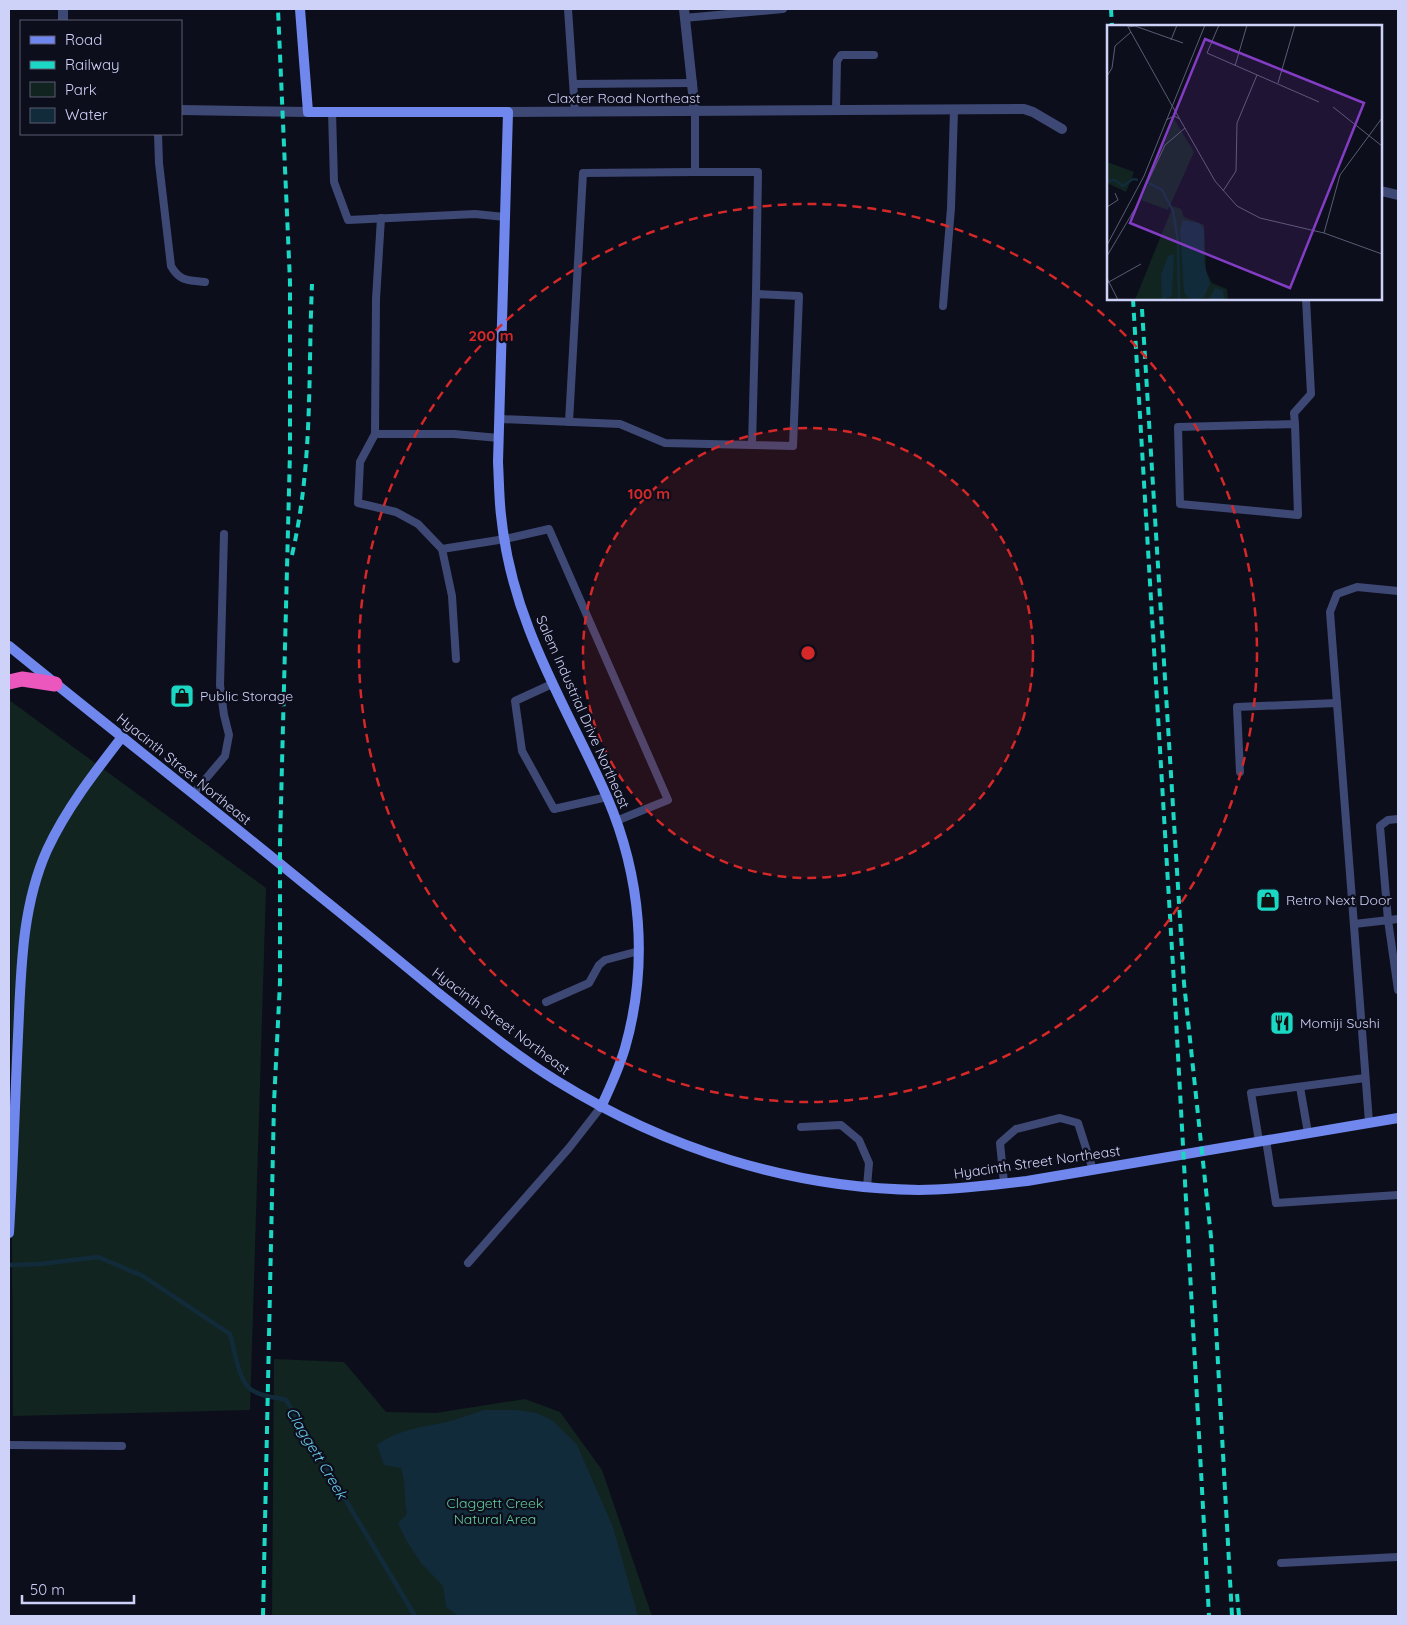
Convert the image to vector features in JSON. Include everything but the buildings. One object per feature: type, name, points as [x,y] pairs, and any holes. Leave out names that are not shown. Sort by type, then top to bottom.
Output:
[{"type":"highway","points":[[9,682],[22,679],[55,684]]},
{"type":"street","points":[[300,9],[308,112]]},
{"type":"street","points":[[684,13],[695,112]]},
{"type":"street","name":"Claxter Road Northeast","points":[[183,111],[695,112],[1024,109],[1033,112],[1062,129]]},
{"type":"street","name":"Salem Industrial Drive Northeast","points":[[508,112],[498,462],[501,515],[515,585],[529,628],[552,684],[607,797],[629,865],[637,903],[638,988],[633,1015],[616,1074],[601,1107]]},
{"type":"street","points":[[1382,191],[1398,196]]},
{"type":"street","name":"Hyacinth Street Northeast","points":[[9,646],[472,1020],[556,1081],[601,1107],[694,1149],[733,1162],[821,1182],[921,1190],[1004,1183],[1093,1170],[1398,1118]]},
{"type":"street","points":[[9,1233],[21,973],[26,927],[34,888],[47,851],[69,808],[122,738]]},
{"type":"lane","points":[[568,9],[575,112]]},
{"type":"lane","points":[[684,13],[783,9]]},
{"type":"lane","points":[[836,111],[837,62],[842,54],[874,55]]},
{"type":"lane","points":[[574,84],[693,83]]},
{"type":"lane","points":[[943,306],[951,208],[954,110]]},
{"type":"lane","points":[[332,112],[334,182],[348,220],[475,214],[506,217]]},
{"type":"lane","points":[[695,112],[695,172]]},
{"type":"lane","points":[[158,135],[159,163],[171,266],[176,275],[186,280],[205,282]]},
{"type":"lane","points":[[570,422],[583,173],[758,172],[752,445]]},
{"type":"lane","points":[[381,218],[376,299],[375,434],[360,462],[358,503],[396,512],[418,524],[442,549],[452,596],[456,659]]},
{"type":"lane","points":[[500,419],[620,424],[665,443],[793,446],[800,296],[756,294]]},
{"type":"lane","points":[[1294,424],[1178,427],[1180,504],[1298,515],[1294,413],[1311,394],[1306,300]]},
{"type":"lane","points":[[375,434],[454,434],[499,438]]},
{"type":"lane","points":[[442,549],[505,539],[549,529],[668,800],[616,821]]},
{"type":"lane","points":[[193,794],[225,756],[229,735],[220,685],[224,534]]},
{"type":"lane","points":[[1369,1122],[1330,612],[1337,594],[1357,587],[1398,591]]},
{"type":"lane","points":[[552,684],[515,701],[522,751],[554,809],[607,797]]},
{"type":"lane","points":[[1240,772],[1237,706],[1337,703]]},
{"type":"lane","points":[[1398,819],[1388,820],[1380,826],[1388,920],[1398,990]]},
{"type":"lane","points":[[1354,924],[1398,919]]},
{"type":"lane","points":[[546,1002],[589,983],[599,965],[605,960],[639,951]]},
{"type":"lane","points":[[1365,1078],[1251,1093],[1276,1203],[1398,1195]]},
{"type":"lane","points":[[1300,1087],[1308,1133]]},
{"type":"lane","points":[[468,1263],[572,1144],[601,1107]]},
{"type":"lane","points":[[1004,1183],[1000,1143],[1016,1129],[1060,1118],[1078,1123],[1093,1170]]},
{"type":"lane","points":[[801,1127],[841,1125],[859,1140],[869,1163],[867,1187]]},
{"type":"lane","points":[[9,1446],[122,1446]]},
{"type":"lane","points":[[1281,1563],[1398,1557]]},
{"type":"green space","points":[[9,700],[266,888],[250,1410],[13,1416]]},
{"type":"green space","name":"Claggett Creek Natural Area","points":[[274,1359],[344,1362],[386,1412],[436,1413],[525,1399],[560,1412],[602,1470],[652,1616],[272,1616]]},
{"type":"water","points":[[484,1410],[517,1410],[537,1413],[553,1421],[577,1445],[613,1527],[638,1616],[459,1616],[446,1607],[443,1586],[421,1563],[406,1540],[398,1523],[407,1514],[404,1479],[401,1468],[384,1465],[377,1445],[405,1431],[454,1420]]},
{"type":"waterway","name":"Claggett Creek","points":[[9,1265],[40,1264],[98,1257],[143,1276],[230,1334],[239,1369],[248,1387],[266,1396],[286,1400],[415,1616]]},
{"type":"railway","points":[[263,1616],[274,1103],[280,982],[280,843],[290,451],[290,282],[278,9]]},
{"type":"railway","points":[[1111,9],[1112,25]]},
{"type":"railway","points":[[292,555],[299,521],[307,454],[312,284]]},
{"type":"railway","points":[[1133,300],[1174,983],[1209,1616]]},
{"type":"railway","points":[[1142,309],[1184,983],[1211,1237],[1232,1616]]},
{"type":"railway","points":[[1237,1594],[1239,1616]]},
{"type":"place","name":"Public Storage","points":[[182,696]]},
{"type":"place","name":"Retro Next Door","points":[[1268,900]]},
{"type":"place","name":"Momiji Sushi","points":[[1282,1023]]}]
